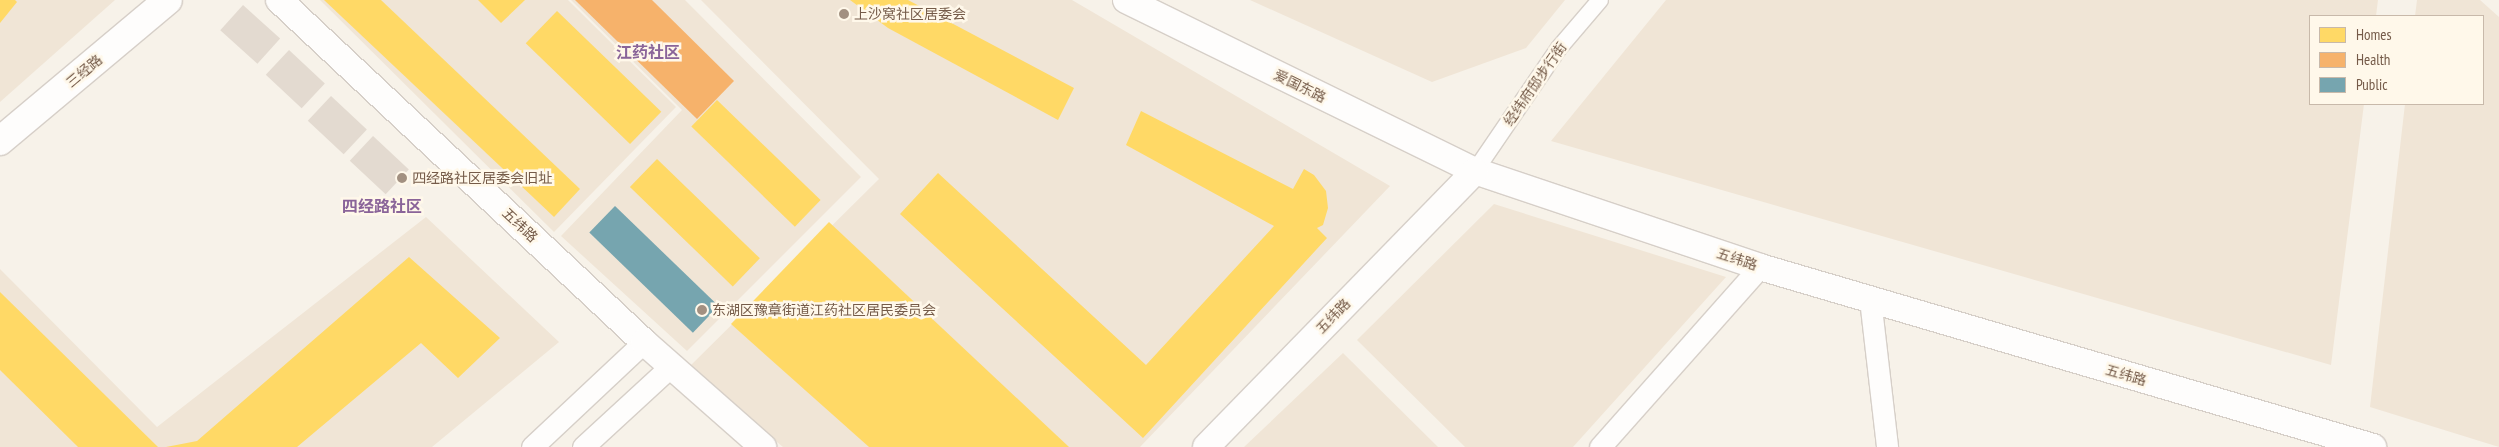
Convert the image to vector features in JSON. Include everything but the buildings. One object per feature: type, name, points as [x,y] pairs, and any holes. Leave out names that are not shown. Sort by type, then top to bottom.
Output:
[{"type":"main road","name":"三经路","points":[[0,141],[168,0]]},
{"type":"street","name":"五纬路","points":[[279,0],[644,342],[763,447]]},
{"type":"street","name":"爱国东路","points":[[1126,0],[1475,171]]},
{"type":"street","name":"经纬府邸步行街","points":[[1475,171],[1559,48],[1600,0]]},
{"type":"street","name":"五纬路","points":[[1206,447],[1475,171],[1760,267],[2373,447]]},
{"type":"street","points":[[1600,447],[1760,267]]},
{"type":"street","points":[[1870,299],[1887,447]]},
{"type":"street","points":[[532,447],[644,342]]},
{"type":"street","points":[[583,447],[671,366]]},
{"type":"shaded area","points":[[0,0],[115,0],[0,102]]},
{"type":"shaded area","points":[[320,0],[568,0],[676,107],[554,232]]},
{"type":"shaded area","points":[[571,0],[685,0],[861,177],[687,351],[561,236],[682,110]]},
{"type":"shaded area","points":[[701,0],[1072,0],[1390,186],[1140,447],[783,447],[688,368],[879,179]]},
{"type":"shaded area","points":[[1250,0],[1565,0],[1526,48],[1432,82]]},
{"type":"shaded area","points":[[1666,0],[2378,0],[2376,15],[2309,15],[2309,105],[2364,105],[2331,365],[1551,141]]},
{"type":"shaded area","points":[[2417,0],[2480,0],[2499,17],[2499,447],[2370,407],[2405,105],[2484,105],[2484,15],[2415,15]]},
{"type":"shaded area","points":[[1494,204],[1726,277],[1573,447],[1465,447],[1357,340]]},
{"type":"shaded area","points":[[426,217],[559,342],[432,447],[0,447],[0,269],[157,427]]},
{"type":"shaded area","points":[[1343,353],[1438,447],[1244,447]]},
{"type":"place","name":"上沙窝社区居委会","points":[[844,14]]},
{"type":"place","name":"四经路社区居委会旧址","points":[[402,178]]},
{"type":"place","name":"东湖区豫章街道江药社区居民委员会","points":[[702,310]]},
{"type":"district","name":"江药社区","points":[[648,52]]},
{"type":"district","name":"四经路社区","points":[[382,206]]}]
